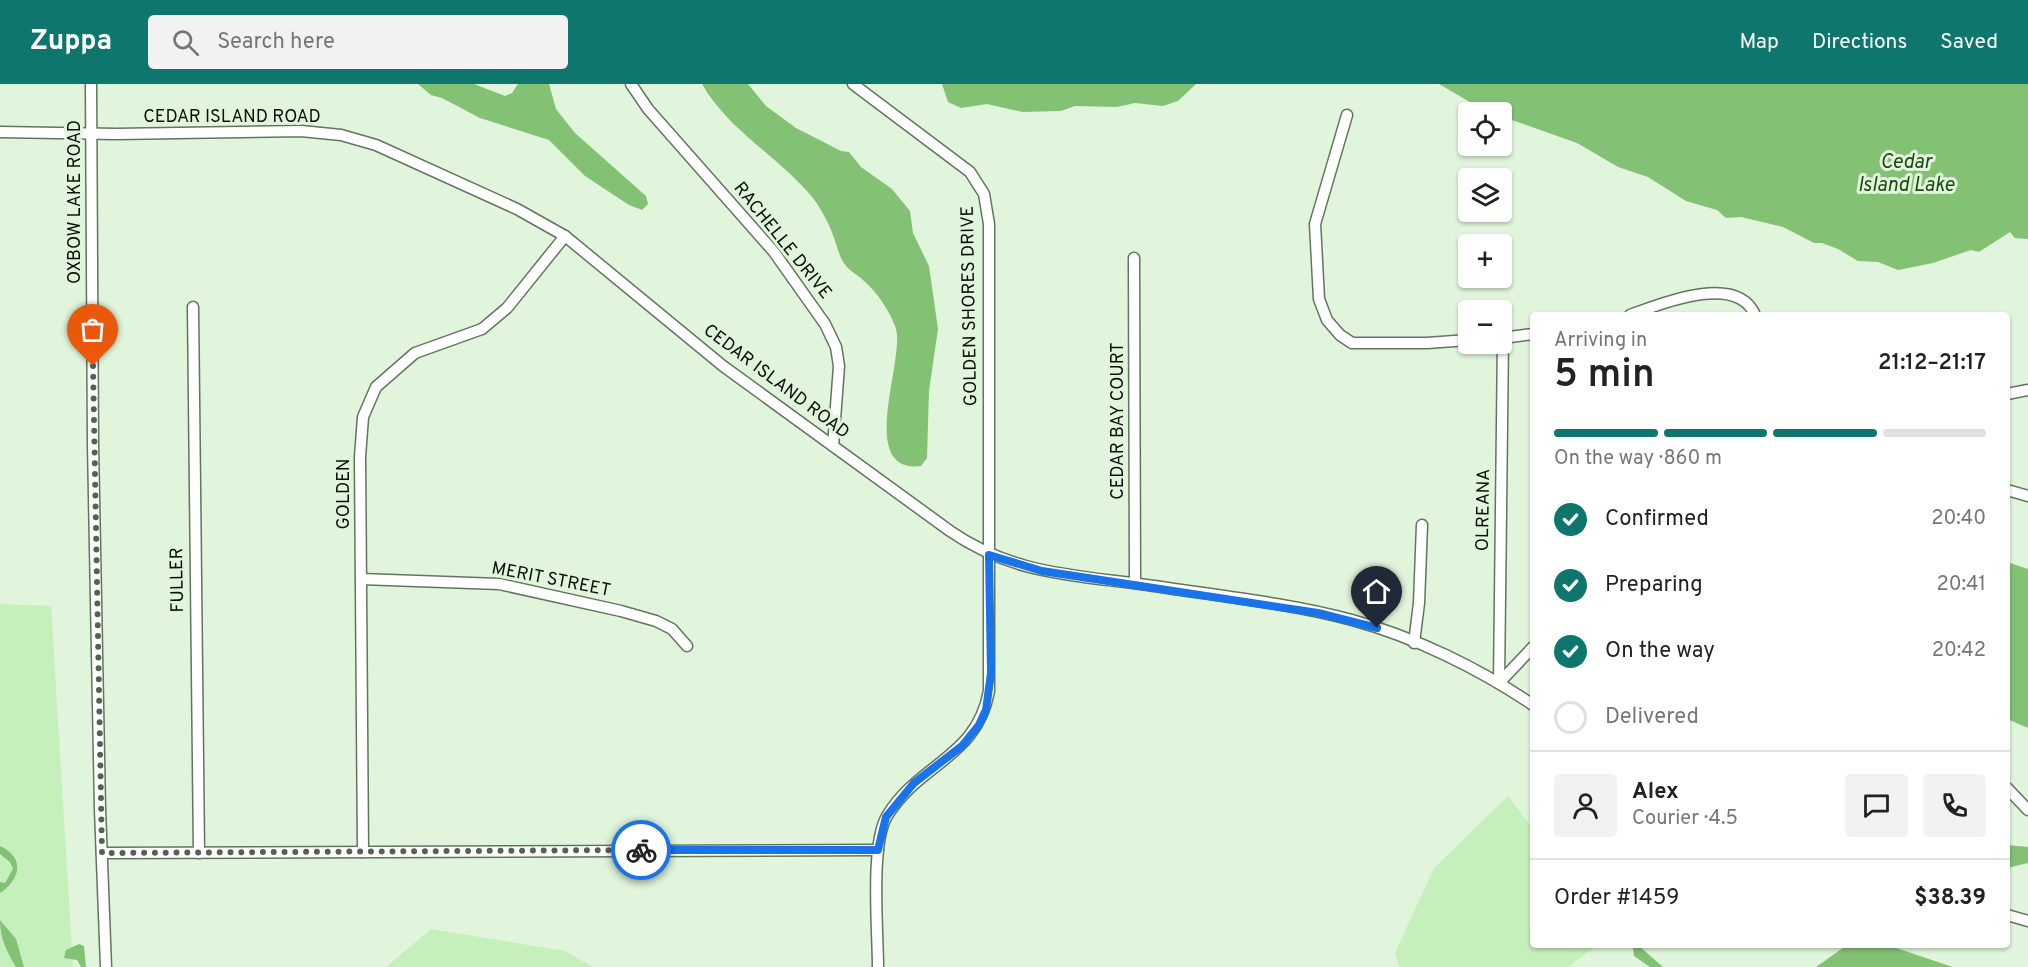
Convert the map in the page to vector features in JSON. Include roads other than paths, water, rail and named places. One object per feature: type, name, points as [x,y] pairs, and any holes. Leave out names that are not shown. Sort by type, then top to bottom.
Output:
[{"type":"street","name":"OXBOW LAKE ROAD","points":[[91,84],[93,444],[106,967]]},
{"type":"street","name":"RACHELLE DRIVE","points":[[631,84],[648,109],[779,258],[825,324],[836,347],[838,361],[833,446]]},
{"type":"street","name":"GOLDEN SHORES DRIVE","points":[[854,84],[961,165],[977,181],[985,198],[989,224],[991,673],[986,710],[979,725],[962,746],[914,783],[886,817],[878,850],[878,967]]},
{"type":"street","points":[[1347,115],[1315,224],[1319,299],[1327,320],[1340,335],[1352,343],[1458,341]]},
{"type":"street","name":"CEDAR ISLAND ROAD","points":[[0,132],[91,134],[279,131],[352,137],[502,202],[565,236],[718,362],[950,531],[989,555],[1042,571],[1340,617],[1414,643],[1499,683],[1530,703]]},
{"type":"street","name":"GOLDEN","points":[[363,852],[360,457],[363,417],[376,387],[415,353],[482,329],[507,308],[565,236]]},
{"type":"street","name":"CEDAR BAY COURT","points":[[1134,258],[1135,584]]},
{"type":"street","points":[[1652,311],[1689,296],[1725,293],[1740,299],[1752,312]]},
{"type":"street","name":"FULLER","points":[[193,307],[199,853]]},
{"type":"street","points":[[1512,337],[1530,334]]},
{"type":"street","name":"OLREANA","points":[[1499,683],[1502,354]]},
{"type":"street","points":[[2010,393],[2028,390]]},
{"type":"street","points":[[2010,491],[2028,495]]},
{"type":"street","points":[[1414,643],[1419,603],[1422,525]]},
{"type":"street","name":"MERIT STREET","points":[[361,579],[499,584],[621,610],[656,621],[672,630],[687,646]]},
{"type":"street","points":[[1499,683],[1530,650]]},
{"type":"street","points":[[2010,791],[2028,810]]},
{"type":"street","points":[[102,853],[878,850]]},
{"type":"street","points":[[2010,916],[2028,921]]},
{"type":"water","points":[[418,84],[474,84],[505,96],[512,93],[518,84],[549,84],[556,109],[575,133],[646,196],[648,204],[642,210],[629,205],[585,176],[549,140],[480,118],[442,98],[431,95]]},
{"type":"water","points":[[702,84],[748,84],[766,106],[796,128],[841,151],[849,152],[861,167],[892,189],[910,211],[913,233],[929,266],[938,329],[929,391],[927,458],[921,466],[901,463],[890,452],[887,433],[888,410],[897,341],[895,326],[886,308],[869,285],[844,263],[828,223],[813,198],[800,183],[726,115]]},
{"type":"water","points":[[942,84],[1196,84],[1178,101],[1163,106],[1135,103],[1117,107],[1075,106],[1061,111],[1023,112],[987,104],[961,108],[948,102]]},
{"type":"water","name":"Cedar Island Lake","points":[[1439,84],[2028,84],[2028,239],[2015,238],[2010,232],[1979,252],[1971,250],[1933,263],[1898,270],[1878,262],[1858,261],[1838,249],[1822,243],[1814,243],[1783,227],[1741,217],[1726,218],[1717,210],[1686,201],[1648,177],[1618,167],[1577,143],[1512,120],[1512,102],[1470,102]]},
{"type":"water","points":[[2010,563],[2028,569],[2028,728],[2010,720]]},
{"type":"water","points":[[2010,845],[2028,847],[2028,863],[2010,867]]},
{"type":"water","points":[[0,846],[14,857],[17,869],[12,882],[0,893],[0,882],[5,883],[13,869],[10,862],[0,854]]},
{"type":"water","points":[[0,920],[16,939],[24,967],[16,967],[10,956],[3,939]]},
{"type":"water","points":[[79,944],[84,946],[86,967],[81,967],[77,960],[64,958],[66,950]]},
{"type":"water","points":[[1633,948],[1641,948],[1663,967],[1650,967],[1634,956]]},
{"type":"water","points":[[1843,948],[1896,948],[1953,967],[1816,967]]}]
